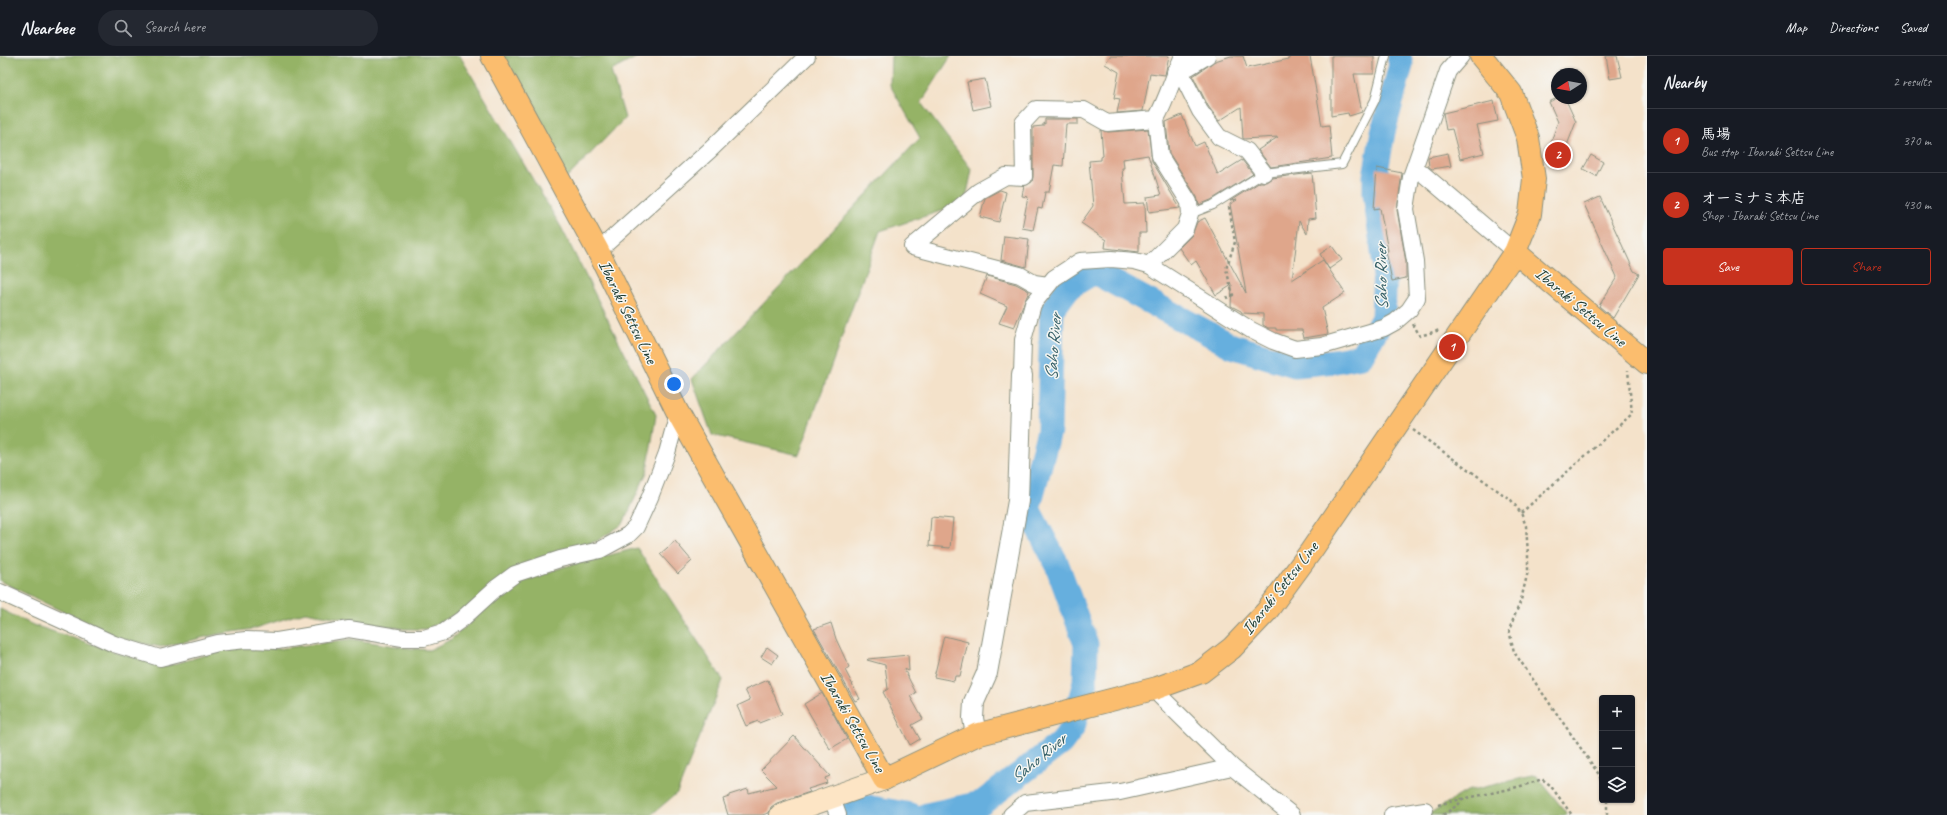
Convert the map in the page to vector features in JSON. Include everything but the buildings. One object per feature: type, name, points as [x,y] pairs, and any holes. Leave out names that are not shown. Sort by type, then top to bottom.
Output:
[{"type":"main road","name":"Ibaraki Settsu Line","points":[[492,56],[598,251],[678,413],[884,779],[976,735],[1157,688],[1201,672],[1232,648],[1267,611],[1311,551],[1515,252],[1530,214],[1534,179],[1528,138],[1511,93],[1481,56]]},
{"type":"main road","name":"Ibaraki Settsu Line","points":[[1515,252],[1640,357]]},
{"type":"main road","points":[[781,815],[835,806],[884,779]]},
{"type":"street","points":[[598,251],[710,150],[808,56]]},
{"type":"street","points":[[1179,66],[1189,67],[1207,56]]},
{"type":"street","points":[[976,735],[973,718],[974,702],[987,673],[1018,501],[1023,340],[1033,304],[1054,278],[1080,261],[1111,259],[1135,261],[1149,265],[1251,330],[1273,341],[1295,349],[1322,346],[1384,328],[1395,322],[1407,311],[1417,298],[1415,261],[1406,209],[1411,177],[1448,72],[1461,56]]},
{"type":"street","points":[[1149,265],[1185,229],[1190,214],[1189,202],[1160,156],[1156,119],[1166,101],[1179,66]]},
{"type":"street","points":[[1179,66],[1200,111],[1219,137],[1247,151],[1264,173]]},
{"type":"street","points":[[1048,285],[1034,283],[1020,275],[912,247],[979,191],[1006,176],[1024,177],[1023,123],[1036,109],[1084,110],[1107,123],[1156,119]]},
{"type":"street","points":[[1415,168],[1515,252]]},
{"type":"street","points":[[0,592],[114,644],[160,658],[218,643],[246,640],[277,641],[349,628],[403,638],[424,638],[444,632],[462,619],[496,588],[515,574],[560,559],[600,550],[628,535],[636,527],[650,497],[667,453],[678,413]]},
{"type":"street","points":[[1157,688],[1160,696],[1232,767],[1292,815]]},
{"type":"street","points":[[1012,815],[1024,803],[1120,792],[1232,767]]},
{"type":"street","points":[[1392,815],[1425,810]]},
{"type":"lane","points":[[1190,214],[1213,205],[1264,173],[1342,164],[1375,100],[1386,56]]},
{"type":"path","points":[[1220,310],[1223,300],[1233,295],[1226,269],[1236,242],[1227,196]]},
{"type":"path","points":[[1407,311],[1420,336],[1435,332],[1449,325],[1462,331]]},
{"type":"path","points":[[1522,513],[1632,414],[1627,374],[1629,361],[1640,357]]},
{"type":"path","points":[[1400,422],[1511,500],[1522,513],[1526,526],[1528,571],[1521,600],[1509,630],[1514,652],[1599,775]]},
{"type":"path","points":[[1425,810],[1462,798],[1526,786],[1542,779],[1550,785],[1572,815]]},
{"type":"path","points":[[1444,815],[1459,804],[1462,798]]},
{"type":"path","points":[[1607,803],[1608,815]]},
{"type":"green space","points":[[0,56],[460,56],[561,227],[656,415],[647,472],[623,524],[597,541],[558,552],[461,611],[427,629],[404,629],[305,612],[253,629],[219,634],[161,647],[117,638],[0,581]]},
{"type":"green space","points":[[498,56],[639,56],[611,71],[625,118],[566,179]]},
{"type":"green space","points":[[891,56],[951,56],[921,103],[972,170],[965,203],[880,231],[799,455],[712,435],[692,379],[920,138],[890,85]]},
{"type":"green space","points":[[637,548],[723,680],[677,793],[651,815],[0,815],[0,609],[33,625],[163,667],[223,650],[249,646],[277,649],[351,639],[429,650],[450,640],[504,593],[523,581],[563,567]]},
{"type":"green space","points":[[1536,775],[1568,815],[1427,815],[1467,791]]},
{"type":"waterway","name":"Saho River","points":[[927,815],[982,803],[1061,743],[1073,727],[1085,682],[1086,644],[1056,562],[1028,509],[1049,431],[1052,310],[1069,287],[1094,272],[1232,346],[1295,365],[1335,361],[1361,356],[1383,318],[1385,266],[1375,193],[1375,176],[1383,132],[1401,65],[1399,56]]},
{"type":"waterway","name":"Saho River","points":[[841,815],[860,806],[911,815]]},
{"type":"place","name":"オーミナミ本店","points":[[1558,155]]},
{"type":"place","name":"馬場","points":[[1452,347]]}]
